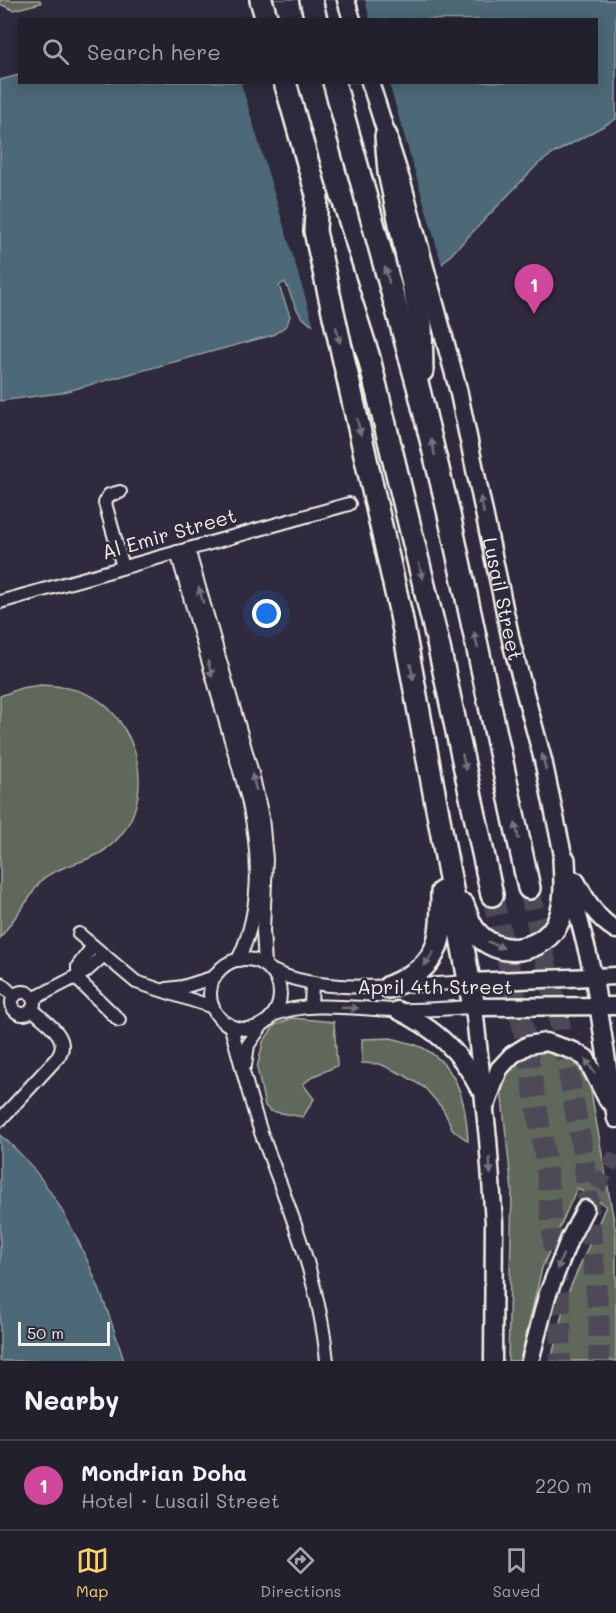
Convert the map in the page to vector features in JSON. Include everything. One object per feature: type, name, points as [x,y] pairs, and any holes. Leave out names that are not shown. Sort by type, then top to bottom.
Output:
[{"type":"highway","points":[[261,0],[266,18]]},
{"type":"highway","points":[[311,0],[316,18]]},
{"type":"highway","points":[[286,84],[317,195],[369,358],[438,643],[492,895]]},
{"type":"highway","name":"Lusail Street","points":[[335,84],[421,323],[419,390],[450,521],[529,888]]},
{"type":"highway","points":[[386,136],[389,172],[421,323]]},
{"type":"highway","points":[[317,195],[315,231],[401,615],[474,1007]]},
{"type":"highway","points":[[444,841],[466,916],[474,930],[490,943],[508,950],[524,949],[536,944],[549,935],[558,922],[566,890],[564,860]]},
{"type":"highway","points":[[389,987],[419,972],[437,947],[443,921],[444,841]]},
{"type":"street","points":[[346,0],[351,18]]},
{"type":"street","points":[[371,84],[386,136]]},
{"type":"street","name":"Lusail Street","points":[[421,323],[459,389],[512,645],[543,760],[564,860],[594,978],[616,1118]]},
{"type":"street","points":[[120,492],[109,495],[105,503],[123,567]]},
{"type":"street","name":"Al Emir Street","points":[[0,602],[349,504]]},
{"type":"street","points":[[182,551],[224,696],[252,817],[261,873],[263,930],[268,968]]},
{"type":"street","points":[[564,860],[589,904],[606,925],[616,930]]},
{"type":"street","points":[[238,960],[252,921],[261,873]]},
{"type":"street","points":[[79,934],[136,982],[213,1007]]},
{"type":"street","points":[[77,976],[79,964],[93,946]]},
{"type":"street","points":[[14,996],[12,1004],[16,1011],[24,1014],[33,1004],[87,970],[104,955]]},
{"type":"street","points":[[246,1079],[245,1062],[248,1045],[262,1024],[273,1015],[280,995],[278,981],[268,968],[252,960],[238,960],[224,966],[215,977],[211,987],[213,1007],[231,1028],[263,1138],[298,1232],[317,1304],[327,1361]]},
{"type":"street","name":"April 4th Street","points":[[268,968],[290,979],[312,983],[389,987],[616,976]]},
{"type":"street","points":[[77,976],[119,1020]]},
{"type":"street","points":[[151,987],[183,987],[215,977]]},
{"type":"street","points":[[0,983],[14,996]]},
{"type":"street","points":[[311,1006],[312,983]]},
{"type":"street","points":[[0,1120],[63,1050],[63,1041],[59,1034],[33,1004],[29,993],[14,996]]},
{"type":"street","name":"April 4th Street","points":[[273,1015],[292,1008],[311,1006],[397,1010],[616,1006]]},
{"type":"street","points":[[474,1007],[494,1223],[493,1361]]},
{"type":"street","points":[[397,1010],[430,1028],[458,1054],[470,1071],[485,1108]]},
{"type":"street","points":[[228,1024],[245,1029],[262,1024]]},
{"type":"street","points":[[485,1108],[499,1069],[512,1055],[528,1045],[546,1042],[574,1051],[586,1058],[616,1118]]},
{"type":"street","points":[[530,1361],[547,1296],[569,1240],[585,1209]]},
{"type":"green space","points":[[0,0],[40,0],[41,3],[13,10],[0,4]]},
{"type":"green space","points":[[41,685],[67,688],[90,695],[100,701],[117,718],[133,746],[139,779],[138,796],[134,812],[116,841],[96,856],[56,871],[43,879],[0,938],[0,696],[21,688]]},
{"type":"green space","points":[[292,1018],[334,1022],[337,1066],[314,1076],[303,1084],[314,1099],[303,1117],[270,1111],[265,1106],[257,1068],[263,1042],[275,1025]]},
{"type":"green space","points":[[391,1038],[423,1048],[445,1065],[453,1076],[462,1100],[468,1141],[453,1130],[443,1109],[425,1088],[380,1064],[362,1063],[362,1039]]},
{"type":"green space","points":[[537,1052],[551,1052],[575,1062],[590,1086],[616,1233],[616,1361],[551,1361],[566,1297],[606,1206],[577,1188],[542,1268],[520,1361],[508,1361],[512,1191],[501,1089],[508,1073],[521,1060]]},
{"type":"water","points":[[270,0],[616,0],[616,119],[538,164],[418,289],[329,329],[304,319],[285,282],[279,286],[290,316],[287,325],[273,335],[60,393],[0,401],[0,80],[18,75],[18,84],[598,84],[598,18],[241,18]]},
{"type":"water","points":[[0,1135],[43,1181],[61,1209],[104,1301],[124,1361],[0,1361]]},
{"type":"pier","points":[[264,0],[365,0],[370,18],[237,18]]},
{"type":"pier","points":[[241,84],[389,84],[443,268],[420,291],[346,330],[329,332],[315,330]]},
{"type":"tunnel","points":[[529,888],[560,1025],[584,1159],[599,1320],[599,1361]]},
{"type":"tunnel","points":[[492,895],[524,1032],[546,1163],[561,1319],[560,1361]]},
{"type":"tunnel","points":[[585,1209],[616,1155]]},
{"type":"place","name":"Mondrian Doha","points":[[534,314]]}]
